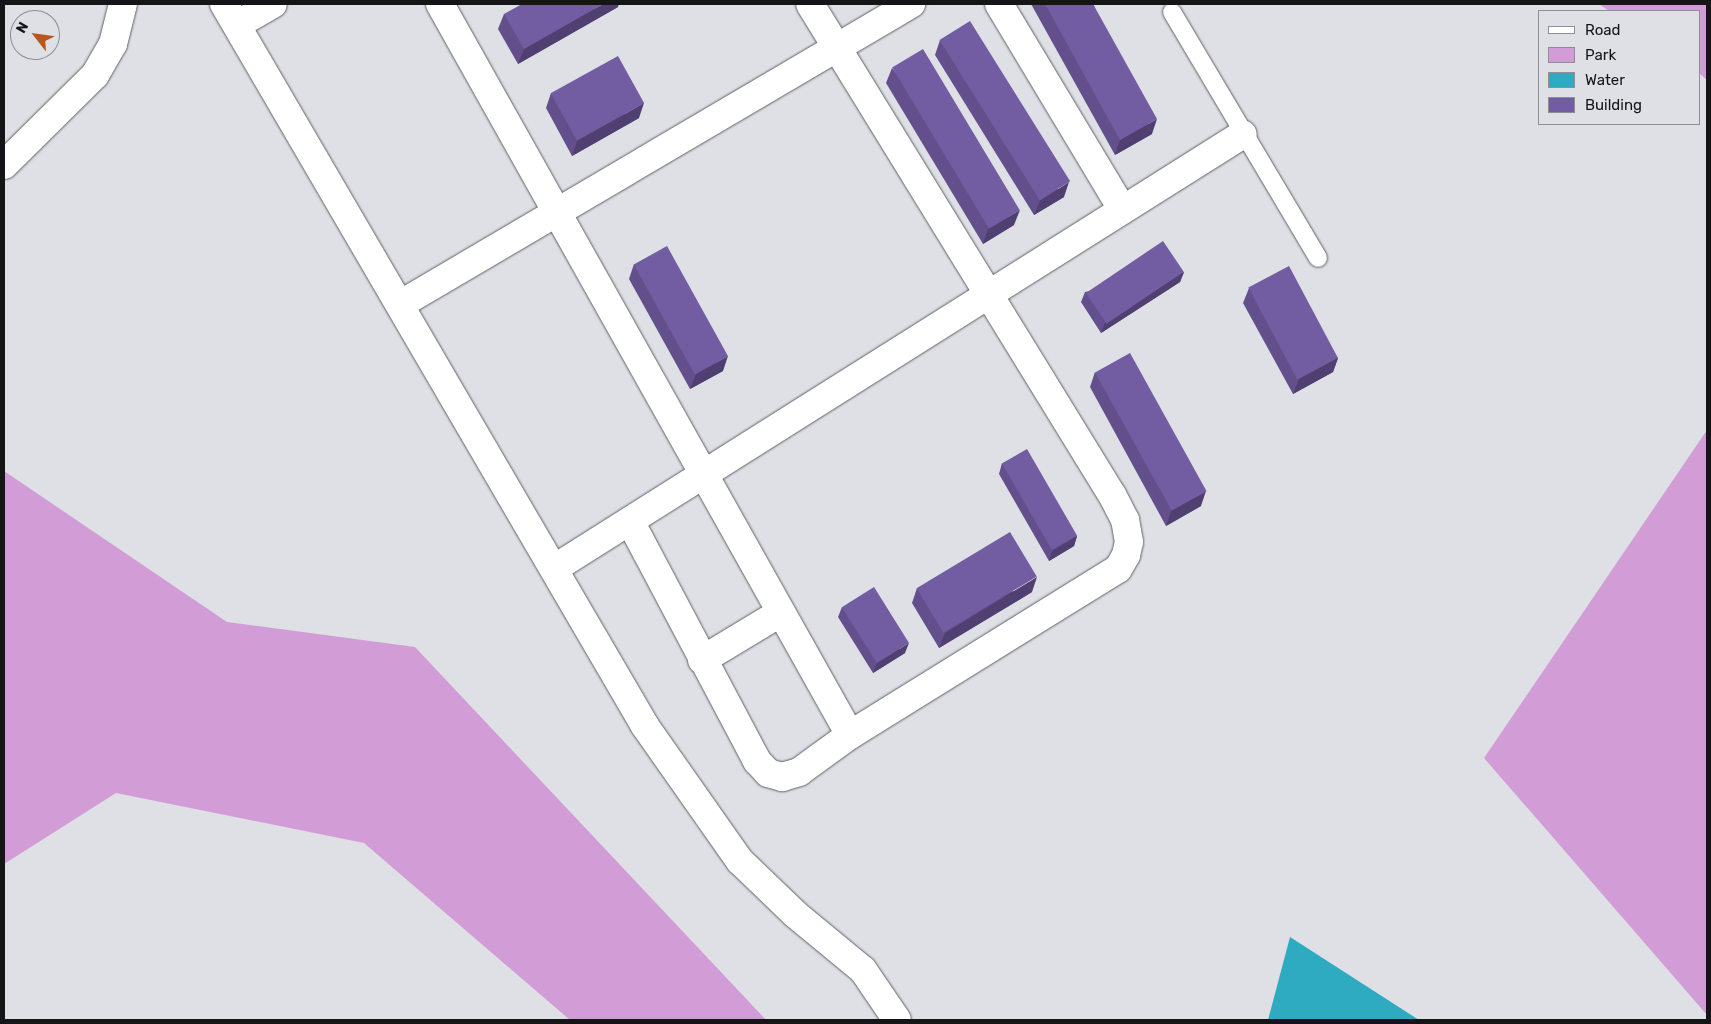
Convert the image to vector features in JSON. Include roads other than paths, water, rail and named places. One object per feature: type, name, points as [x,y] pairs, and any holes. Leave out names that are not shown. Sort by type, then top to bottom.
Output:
[{"type":"street","points":[[4,165],[95,75],[113,44],[123,4]]},
{"type":"street","points":[[273,4],[231,14],[646,726],[740,861],[795,914],[863,970],[897,1020]]},
{"type":"street","points":[[440,4],[704,474],[780,614],[850,735]]},
{"type":"street","points":[[630,521],[750,750],[768,773],[782,777],[799,772],[850,735],[1118,569],[1126,554],[1129,542],[1123,515],[838,46],[810,4]]},
{"type":"street","points":[[401,304],[911,4]]},
{"type":"street","points":[[999,4],[1123,210]]},
{"type":"street","points":[[555,568],[1243,134]]},
{"type":"street","points":[[702,660],[780,614]]},
{"type":"lane","points":[[1172,12],[1318,258]]},
{"type":"water","points":[[1290,937],[1419,1020],[1268,1020]]}]
